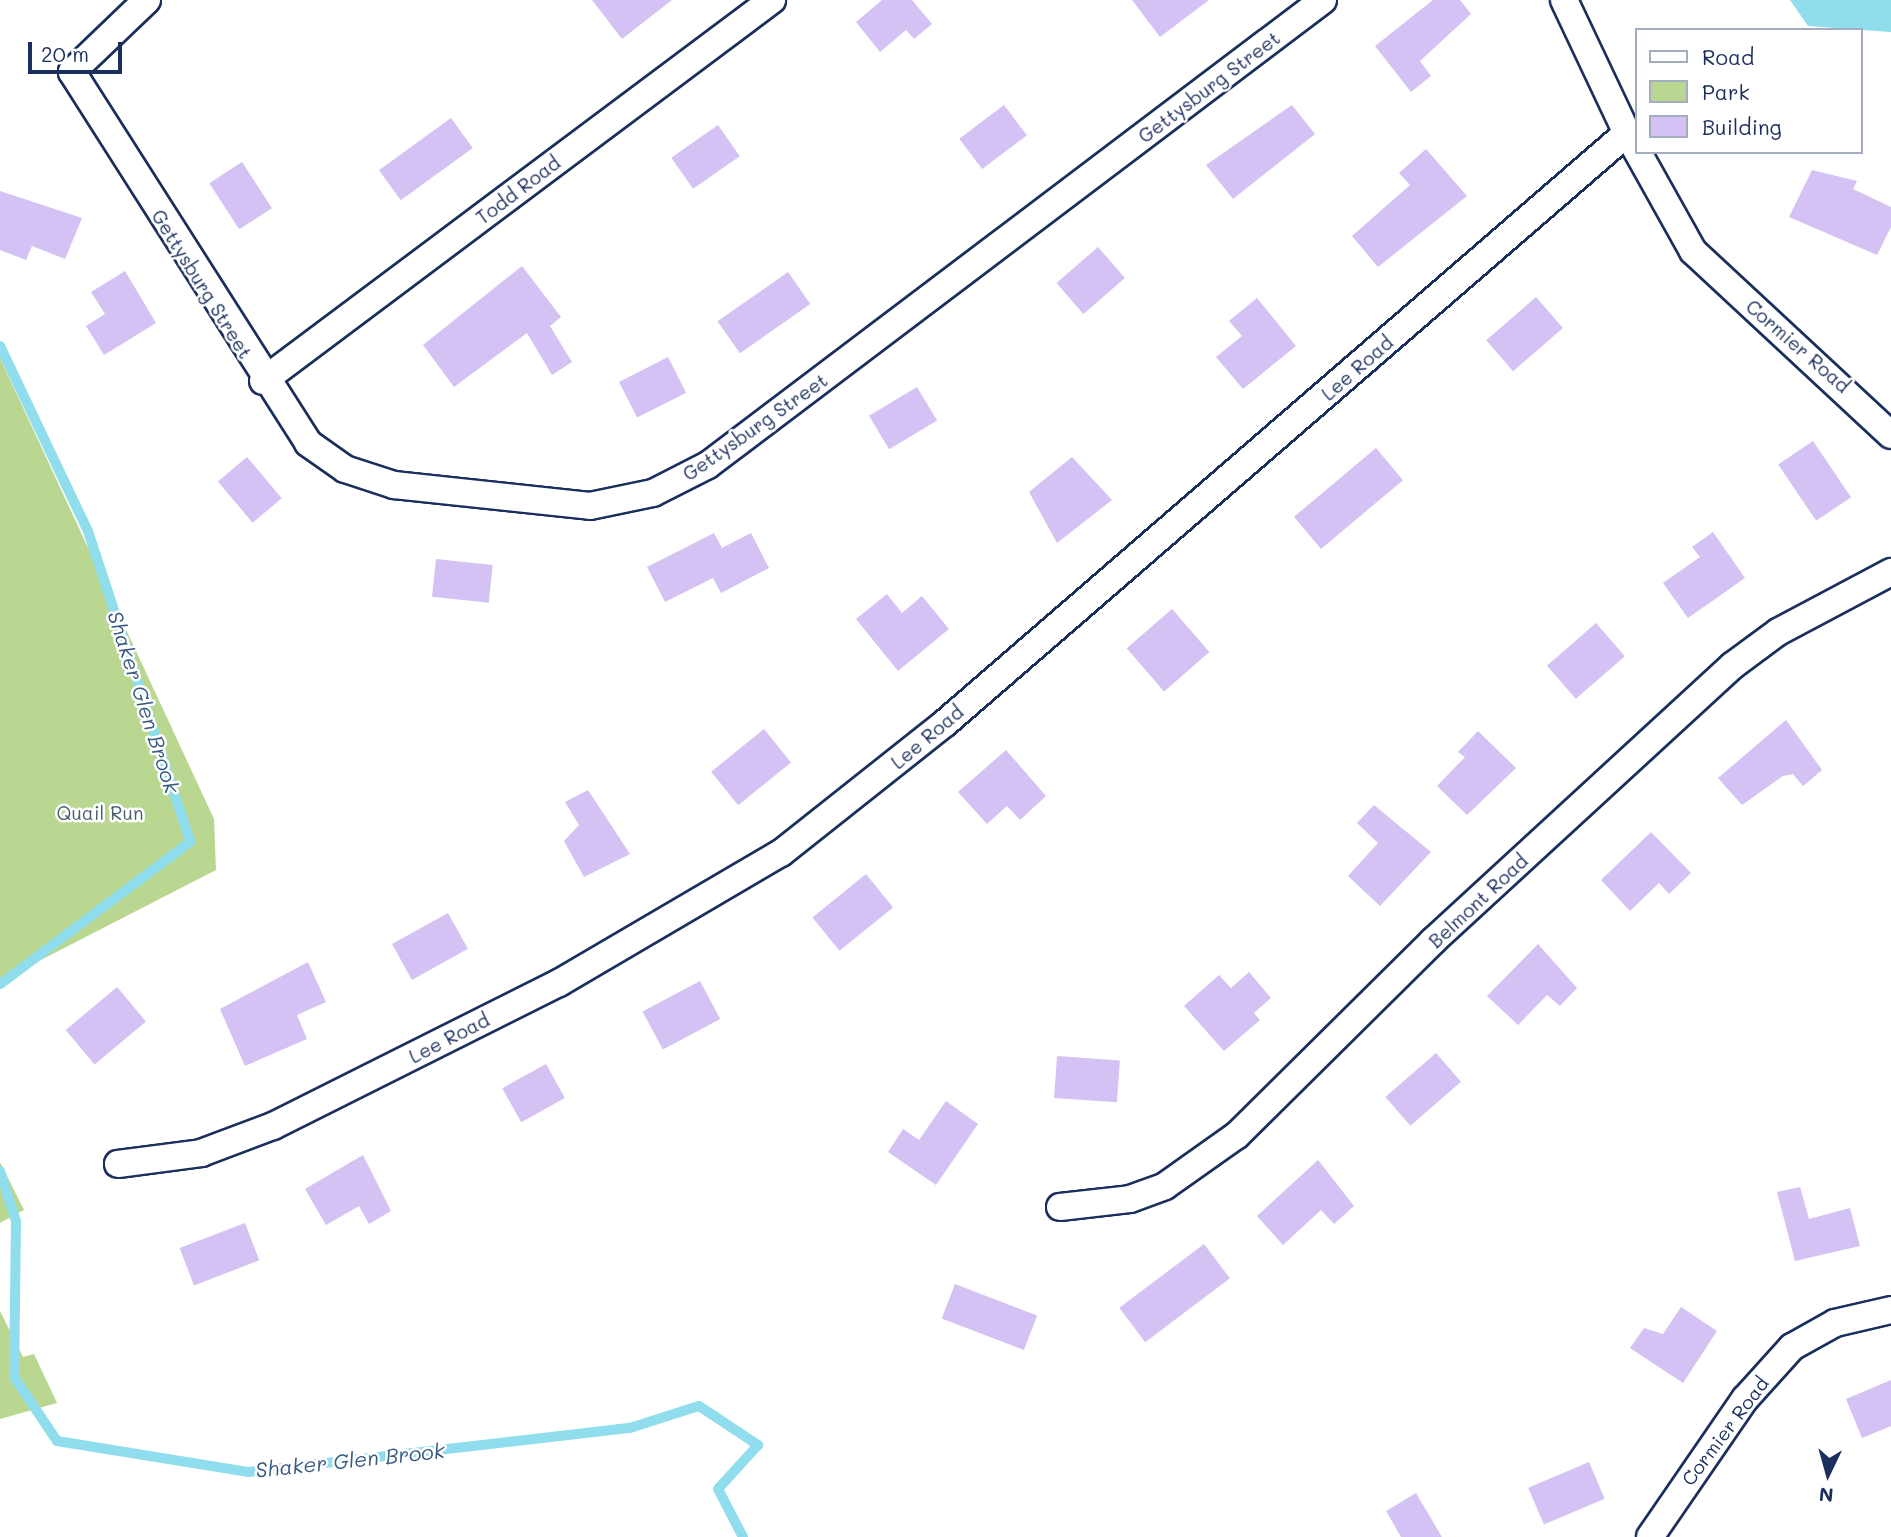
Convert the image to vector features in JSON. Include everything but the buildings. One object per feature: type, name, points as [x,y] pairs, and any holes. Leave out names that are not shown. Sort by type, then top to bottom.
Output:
[{"type":"street","name":"Gettysburg Street","points":[[147,0],[72,72],[263,381],[308,443],[369,478],[562,505],[608,505],[653,493],[708,465],[1323,0]]},
{"type":"street","name":"Todd Road","points":[[263,381],[772,0]]},
{"type":"street","name":"Cormier Road","points":[[1564,0],[1636,148]]},
{"type":"street","name":"Lee Road","points":[[118,1164],[201,1153],[273,1126],[559,984],[781,853],[945,723],[1627,133]]},
{"type":"street","name":"Cormier Road","points":[[1639,154],[1702,262],[1891,435]]},
{"type":"street","name":"Belmont Road","points":[[1060,1207],[1153,1190],[1237,1135],[1433,941],[1732,666],[1778,632],[1891,572]]},
{"type":"street","name":"Cormier Road","points":[[1650,1537],[1745,1399],[1792,1347],[1835,1323],[1891,1310]]},
{"type":"green space","name":"Quail Run","points":[[0,358],[214,819],[216,870],[0,981]]},
{"type":"green space","points":[[0,1162],[24,1210],[0,1223]]},
{"type":"green space","points":[[0,1311],[23,1357],[34,1354],[57,1403],[0,1419]]},
{"type":"water","points":[[1790,0],[1891,0],[1891,32],[1808,26]]},
{"type":"waterway","name":"Shaker Glen Brook","points":[[0,346],[88,531],[190,842],[0,984]]},
{"type":"waterway","name":"Shaker Glen Brook","points":[[0,1171],[16,1221],[14,1377],[57,1441],[248,1472],[630,1428],[699,1406],[758,1445],[718,1489],[743,1537]]}]
